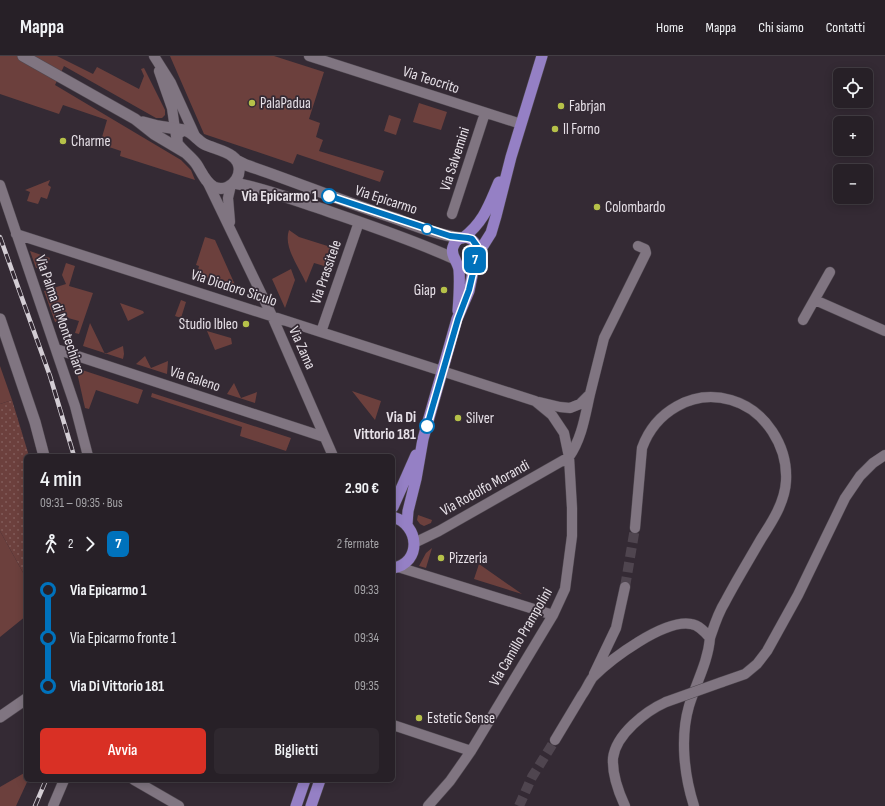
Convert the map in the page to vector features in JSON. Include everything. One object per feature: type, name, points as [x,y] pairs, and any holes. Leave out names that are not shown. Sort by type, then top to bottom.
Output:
[{"type":"main road","points":[[23,56],[135,119],[154,134],[186,153]]},
{"type":"main road","points":[[455,259],[465,263],[472,261],[477,256],[491,233],[511,157],[542,56]]},
{"type":"main road","points":[[135,119],[179,132],[177,143],[196,164],[208,183]]},
{"type":"main road","name":"Via Epicarmo","points":[[179,132],[191,133],[203,143],[232,156],[236,160],[246,165],[338,200],[431,231],[462,238]]},
{"type":"main road","points":[[458,319],[459,270],[452,253],[453,245],[456,241],[473,230],[482,220],[511,157]]},
{"type":"main road","points":[[233,184],[238,178],[240,170],[236,160]]},
{"type":"main road","name":"Via Epicarmo","points":[[208,183],[218,188],[223,188],[233,184],[262,189],[426,245],[455,259]]},
{"type":"main road","points":[[407,524],[408,511],[416,479],[423,440],[458,319],[469,290],[477,256],[478,250],[475,242],[468,238],[462,238]]},
{"type":"main road","points":[[0,319],[35,422],[43,454]]},
{"type":"main road","points":[[395,503],[423,440]]},
{"type":"main road","points":[[395,517],[399,518],[407,524],[411,530],[414,543],[410,558],[395,569]]},
{"type":"main road","points":[[0,717],[24,701]]},
{"type":"main road","points":[[296,806],[304,782]]},
{"type":"main road","points":[[312,806],[319,782]]},
{"type":"street","name":"Via Teocrito","points":[[309,56],[521,124]]},
{"type":"street","points":[[155,58],[179,132]]},
{"type":"street","points":[[155,58],[171,83],[196,138]]},
{"type":"street","name":"Via Salvemini","points":[[452,214],[485,113]]},
{"type":"street","points":[[158,126],[171,122],[174,116]]},
{"type":"street","name":"Via Zama","points":[[208,183],[272,316],[332,454]]},
{"type":"street","points":[[232,231],[228,198],[233,184]]},
{"type":"street","name":"Via Palma di Montechiaro","points":[[0,185],[75,406],[87,454]]},
{"type":"street","name":"Via Prassitele","points":[[321,332],[359,222]]},
{"type":"street","name":"Via Diodoro Siculo","points":[[16,234],[442,372]]},
{"type":"street","points":[[569,457],[577,446],[582,431],[604,338],[646,253],[645,249],[638,246]]},
{"type":"street","points":[[803,320],[830,272]]},
{"type":"street","points":[[815,300],[885,331]]},
{"type":"street","name":"Via Galeno","points":[[56,350],[324,437]]},
{"type":"street","name":"Via Camillo Prampolini","points":[[428,806],[450,781],[471,751],[553,615],[565,589],[572,536],[569,457],[564,433],[552,415],[535,401],[442,372]]},
{"type":"street","points":[[535,401],[560,408],[570,408],[580,404],[590,394]]},
{"type":"street","points":[[635,528],[642,448],[646,436],[665,414],[685,402],[696,399],[719,398],[732,400],[742,404],[753,411],[771,428],[784,455],[787,469],[785,492],[776,513],[724,604],[710,638],[707,656],[689,706],[684,740],[686,774],[694,806]]},
{"type":"street","points":[[625,806],[618,790],[614,773],[614,757],[618,744],[627,731],[639,718],[654,708],[666,702],[745,674],[757,664],[767,652],[798,595],[845,498],[860,476],[873,463],[885,455]]},
{"type":"street","name":"Via Rodolfo Morandi","points":[[414,543],[569,457]]},
{"type":"street","points":[[395,569],[553,615]]},
{"type":"street","points":[[555,740],[593,678],[616,628],[625,587]]},
{"type":"street","points":[[593,678],[631,646],[664,629],[679,624],[691,624],[702,629],[710,638]]},
{"type":"street","points":[[395,726],[471,751]]},
{"type":"street","points":[[53,806],[63,782]]},
{"type":"street","points":[[137,782],[179,806]]},
{"type":"shaded area","points":[[0,56],[57,56],[93,74],[97,67],[139,89],[144,76],[141,69],[144,68],[165,110],[165,115],[162,118],[156,118],[64,66],[55,85],[181,160],[191,170],[195,180],[120,156],[121,151],[100,144],[107,120],[63,105],[59,114],[0,94]]},
{"type":"shaded area","name":"PalaPadua","points":[[170,56],[274,56],[324,72],[309,119],[320,123],[316,137],[323,140],[319,151],[384,171],[380,182],[297,154],[293,164],[204,134]]},
{"type":"shaded area","points":[[419,103],[447,112],[441,130],[413,122]]},
{"type":"shaded area","points":[[389,115],[401,119],[396,135],[384,131]]},
{"type":"shaded area","points":[[50,180],[48,185],[51,187],[47,199],[41,197],[38,204],[27,201],[30,192],[25,190]]},
{"type":"shaded area","points":[[289,230],[299,237],[337,249],[331,268],[314,263],[306,283],[290,250],[288,243]]},
{"type":"shaded area","points":[[205,237],[215,240],[236,287],[197,274],[199,266],[196,265]]},
{"type":"shaded area","points":[[30,251],[50,258],[48,264],[36,268]]},
{"type":"shaded area","points":[[66,263],[75,266],[69,286],[93,293],[79,334],[75,333],[79,321],[68,318],[55,322],[44,291],[66,284],[62,275]]},
{"type":"shaded area","points":[[291,269],[295,280],[285,308],[272,279]]},
{"type":"shaded area","points":[[181,300],[186,302],[181,318],[175,316]]},
{"type":"shaded area","points":[[120,303],[143,311],[144,313],[128,321]]},
{"type":"shaded area","points":[[90,323],[105,353],[83,346]]},
{"type":"shaded area","points":[[207,331],[231,338],[232,344],[215,350]]},
{"type":"shaded area","points":[[123,346],[123,359],[106,354]]},
{"type":"shaded area","points":[[145,356],[151,368],[168,361],[167,374],[136,364]]},
{"type":"shaded area","points":[[0,366],[12,400],[0,404]]},
{"type":"shaded area","points":[[76,368],[143,390],[138,404],[96,390],[89,409],[85,408]]},
{"type":"shaded area","points":[[234,383],[241,398],[257,392],[255,403],[227,394]]},
{"type":"shaded area","points":[[352,391],[381,401],[375,420]]},
{"type":"shaded area","points":[[152,393],[291,438],[286,451],[240,436],[242,427],[151,397]]},
{"type":"shaded area","points":[[12,400],[28,454],[24,454],[24,574],[0,531],[0,404]]},
{"type":"shaded area","points":[[418,515],[432,520],[431,523],[424,526],[420,524],[417,520]]},
{"type":"shaded area","points":[[0,531],[24,574],[24,618],[0,637]]},
{"type":"shaded area","points":[[432,548],[426,568],[419,566],[426,553]]},
{"type":"shaded area","points":[[479,564],[522,594],[474,579]]},
{"type":"shaded area","points":[[24,773],[24,782],[27,782],[16,806],[0,806],[0,787]]},
{"type":"tunnel","points":[[625,587],[635,528]]},
{"type":"tunnel","points":[[519,806],[532,777],[555,740]]},
{"type":"railway","points":[[0,237],[50,376],[73,454]]},
{"type":"railway","points":[[35,806],[45,782]]},
{"type":"bus line","name":"7","points":[[329,196],[450,236],[472,239],[477,246],[478,252],[469,290],[458,319],[427,426]]},
{"type":"place","name":"PalaPadua","points":[[252,103]]},
{"type":"place","name":"Fabrjan","points":[[561,106]]},
{"type":"place","name":"Il Forno","points":[[555,129]]},
{"type":"place","name":"Charme","points":[[63,141]]},
{"type":"place","name":"Via Epicarmo 1","points":[[329,196]]},
{"type":"place","name":"Colombardo","points":[[597,207]]},
{"type":"place","name":"Giap","points":[[444,290]]},
{"type":"place","name":"Studio Ibleo","points":[[246,324]]},
{"type":"place","name":"Silver","points":[[458,418]]},
{"type":"place","name":"Via Di Vittorio 181","points":[[427,426]]},
{"type":"place","name":"Pizzeria","points":[[441,558]]},
{"type":"place","name":"Estetic Sense","points":[[419,718]]}]
